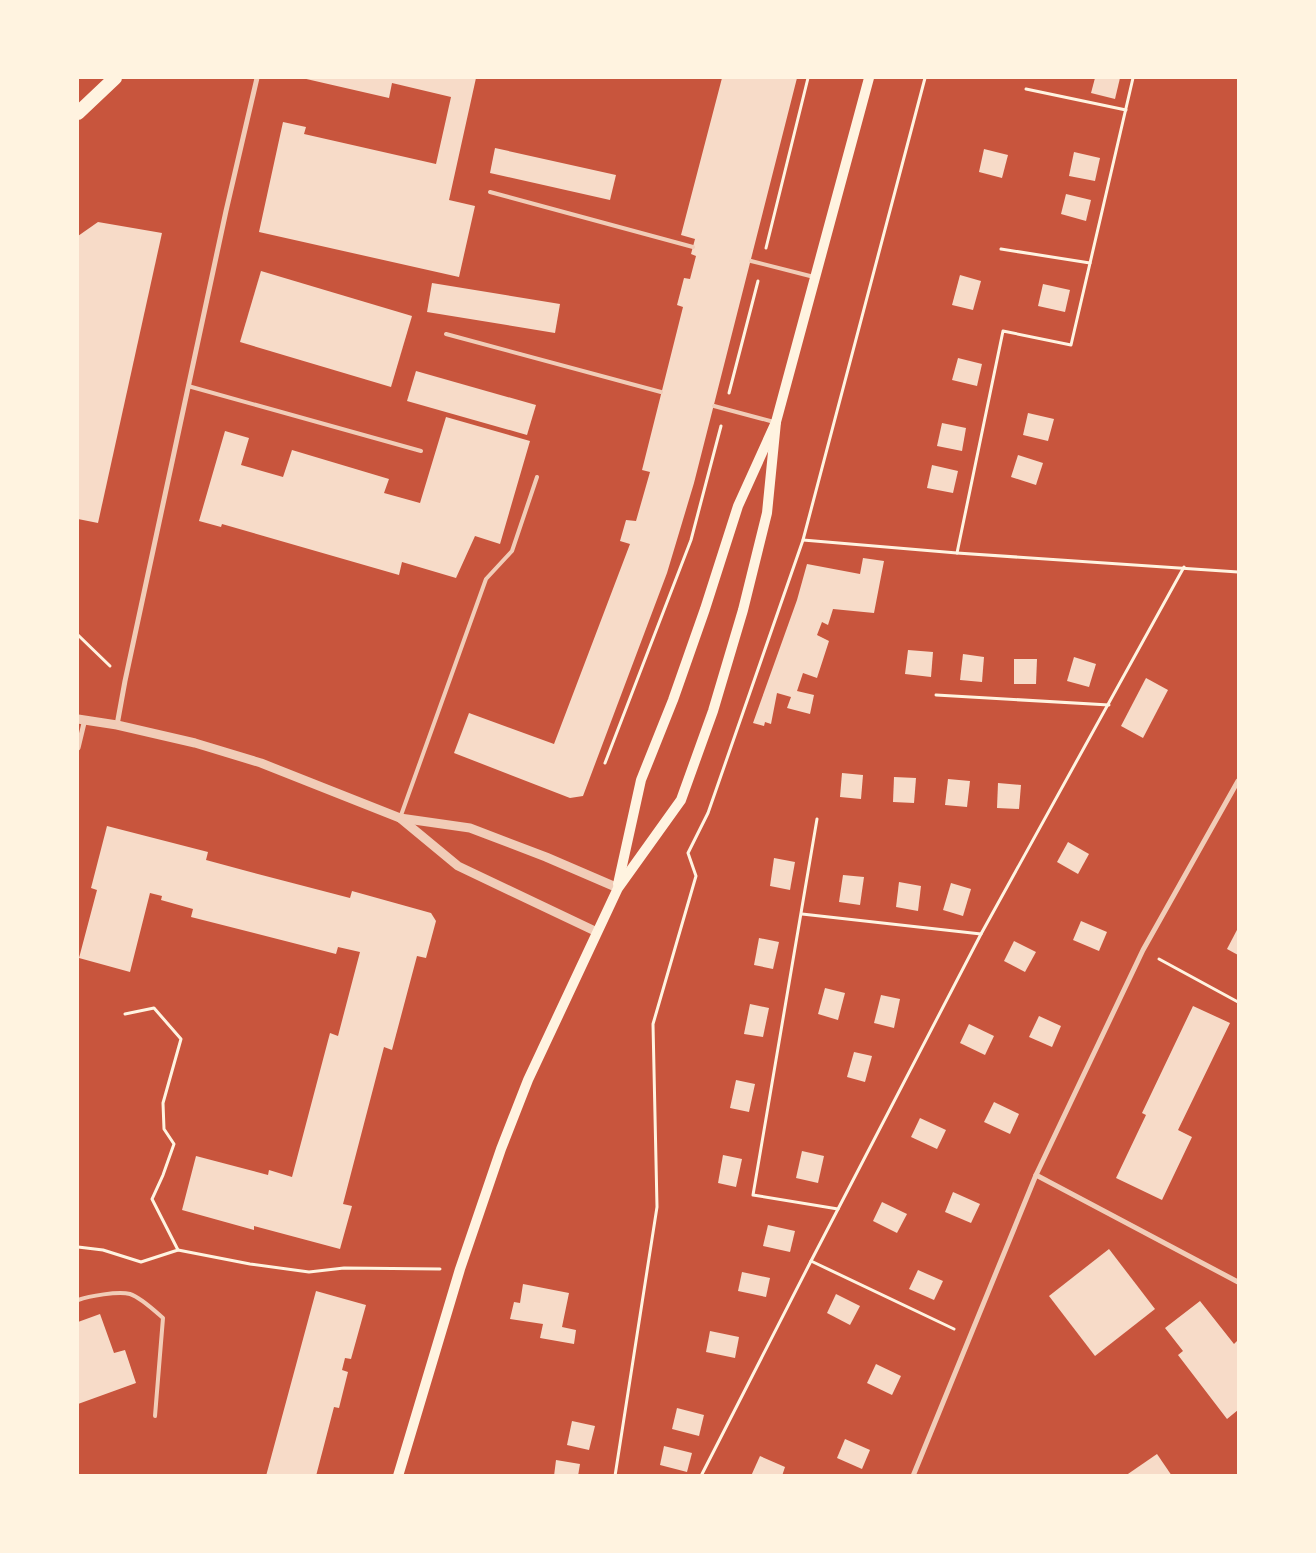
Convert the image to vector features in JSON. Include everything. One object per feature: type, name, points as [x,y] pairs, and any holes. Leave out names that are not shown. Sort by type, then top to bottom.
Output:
[{"type":"highway","points":[[78,112],[115,78]]},
{"type":"main road","points":[[618,888],[641,780],[706,609],[738,506],[776,422],[869,78]]},
{"type":"main road","points":[[398,1476],[460,1269],[501,1149],[528,1080],[618,888],[681,800],[713,711],[768,513],[776,422]]},
{"type":"street","points":[[117,725],[188,386],[257,78]]},
{"type":"street","points":[[78,748],[82,719],[195,743],[261,763],[400,818],[470,828],[546,857],[618,888]]},
{"type":"street","points":[[913,1476],[1036,1175],[1143,950],[1238,781]]},
{"type":"street","points":[[400,818],[458,866],[597,932]]},
{"type":"street","points":[[1036,1175],[1238,1282]]},
{"type":"lane","points":[[490,192],[693,247]]},
{"type":"lane","points":[[751,261],[816,277]]},
{"type":"lane","points":[[446,334],[661,392]]},
{"type":"lane","points":[[188,386],[421,450]]},
{"type":"lane","points":[[714,406],[776,422]]},
{"type":"lane","points":[[400,818],[486,579],[512,551],[537,477]]},
{"type":"lane","points":[[78,1300],[108,1294],[130,1294],[163,1318],[155,1416]]},
{"type":"path","points":[[615,1476],[657,1207],[652,1024],[696,876],[688,853],[708,812],[803,540],[925,78]]},
{"type":"path","points":[[957,553],[1003,331],[1071,345],[1133,78]]},
{"type":"path","points":[[1026,89],[1126,110]]},
{"type":"path","points":[[1001,249],[1090,263]]},
{"type":"path","points":[[803,540],[957,553],[1238,572]]},
{"type":"path","points":[[701,1476],[981,934],[1184,567]]},
{"type":"path","points":[[78,635],[125,681]]},
{"type":"path","points":[[936,696],[1109,705]]},
{"type":"path","points":[[817,819],[753,1195],[838,1209]]},
{"type":"path","points":[[802,914],[981,934]]},
{"type":"path","points":[[1143,950],[1238,1002]]},
{"type":"path","points":[[125,1014],[154,1008],[181,1039],[163,1103],[164,1129],[174,1144],[152,1199],[178,1250]]},
{"type":"path","points":[[78,1246],[104,1250],[141,1262],[178,1250],[250,1264],[309,1272],[344,1268],[460,1269]]},
{"type":"path","points":[[811,1261],[970,1336]]},
{"type":"building","points":[[302,78],[476,78],[449,200],[475,206],[459,277],[259,232],[283,122],[306,127],[304,134],[436,164],[451,97],[392,83],[389,98]]},
{"type":"building","points":[[722,78],[797,78],[694,483],[667,573],[583,796],[570,798],[454,753],[469,713],[554,744],[630,544],[620,541],[626,520],[636,521],[650,472],[642,470],[683,307],[677,305],[684,278],[690,279],[696,256],[691,254],[695,239],[681,235]]},
{"type":"building","points":[[1095,78],[1120,78],[1115,99],[1091,93]]},
{"type":"building","points":[[495,148],[616,175],[610,200],[490,173]]},
{"type":"building","points":[[984,149],[1008,155],[1002,178],[979,172]]},
{"type":"building","points":[[1074,152],[1100,158],[1095,181],[1069,176]]},
{"type":"building","points":[[1066,194],[1091,200],[1086,221],[1061,214]]},
{"type":"building","points":[[98,222],[162,233],[98,523],[78,519],[78,236]]},
{"type":"building","points":[[261,271],[412,316],[391,387],[240,342]]},
{"type":"building","points":[[960,275],[981,281],[973,310],[952,305]]},
{"type":"building","points":[[432,283],[560,304],[555,333],[427,312]]},
{"type":"building","points":[[1043,284],[1070,290],[1065,312],[1038,306]]},
{"type":"building","points":[[958,358],[982,364],[977,386],[952,380]]},
{"type":"building","points":[[416,371],[536,405],[527,435],[407,401]]},
{"type":"building","points":[[1028,413],[1054,419],[1048,441],[1023,435]]},
{"type":"building","points":[[446,417],[530,441],[500,544],[475,536],[456,578],[402,562],[399,575],[222,524],[221,527],[199,521],[225,431],[249,438],[241,465],[283,477],[292,450],[389,479],[384,493],[420,503]]},
{"type":"building","points":[[942,423],[966,428],[962,451],[937,446]]},
{"type":"building","points":[[1018,455],[1043,463],[1036,485],[1011,477]]},
{"type":"building","points":[[932,465],[958,471],[953,493],[927,488]]},
{"type":"building","points":[[863,558],[884,561],[874,613],[833,609],[828,625],[822,622],[817,635],[829,641],[817,678],[803,673],[797,691],[814,695],[810,714],[787,708],[791,697],[777,693],[771,724],[765,722],[764,726],[753,723],[797,600],[807,564],[860,574]]},
{"type":"building","points":[[908,650],[933,652],[931,677],[905,674]]},
{"type":"building","points":[[963,654],[984,657],[982,682],[960,680]]},
{"type":"building","points":[[1074,657],[1096,664],[1089,687],[1067,681]]},
{"type":"building","points":[[1014,659],[1037,659],[1036,684],[1014,684]]},
{"type":"building","points":[[1146,678],[1168,690],[1143,738],[1121,726]]},
{"type":"building","points":[[842,773],[863,775],[861,799],[840,797]]},
{"type":"building","points":[[894,777],[916,778],[914,803],[893,802]]},
{"type":"building","points":[[948,779],[970,781],[967,807],[945,805]]},
{"type":"building","points":[[998,783],[1021,785],[1019,809],[997,808]]},
{"type":"building","points":[[107,826],[208,852],[206,860],[243,870],[350,898],[352,891],[431,913],[436,921],[426,958],[417,956],[392,1050],[384,1047],[343,1204],[352,1206],[340,1249],[254,1226],[254,1230],[182,1210],[196,1156],[268,1175],[269,1170],[292,1177],[330,1033],[338,1036],[360,952],[338,947],[336,954],[191,917],[193,909],[161,900],[162,896],[150,893],[130,972],[79,958],[97,890],[91,888]]},
{"type":"building","points":[[1068,842],[1089,854],[1078,874],[1057,862]]},
{"type":"building","points":[[774,858],[795,862],[790,890],[770,886]]},
{"type":"building","points":[[843,875],[864,877],[860,905],[839,902]]},
{"type":"building","points":[[899,882],[921,886],[918,911],[896,907]]},
{"type":"building","points":[[951,883],[971,889],[963,916],[943,910]]},
{"type":"building","points":[[1081,921],[1107,932],[1099,951],[1073,940]]},
{"type":"building","points":[[1238,928],[1238,955],[1227,949]]},
{"type":"building","points":[[759,938],[779,942],[773,969],[754,965]]},
{"type":"building","points":[[1014,941],[1036,952],[1025,972],[1004,961]]},
{"type":"building","points":[[825,988],[845,993],[838,1020],[818,1014]]},
{"type":"building","points":[[881,995],[900,999],[894,1028],[874,1023]]},
{"type":"building","points":[[750,1004],[769,1008],[763,1037],[744,1034]]},
{"type":"building","points":[[1193,1006],[1230,1023],[1178,1130],[1192,1137],[1162,1200],[1116,1178],[1146,1115],[1142,1113]]},
{"type":"building","points":[[1039,1016],[1061,1026],[1052,1047],[1029,1037]]},
{"type":"building","points":[[969,1024],[994,1036],[985,1055],[960,1043]]},
{"type":"building","points":[[854,1052],[872,1056],[865,1082],[847,1077]]},
{"type":"building","points":[[736,1080],[755,1084],[749,1112],[730,1108]]},
{"type":"building","points":[[994,1102],[1019,1114],[1010,1134],[984,1122]]},
{"type":"building","points":[[920,1118],[946,1130],[937,1149],[911,1137]]},
{"type":"building","points":[[802,1151],[824,1156],[818,1183],[796,1178]]},
{"type":"building","points":[[723,1155],[742,1159],[736,1187],[718,1183]]},
{"type":"building","points":[[953,1192],[980,1204],[971,1223],[945,1212]]},
{"type":"building","points":[[882,1202],[907,1214],[897,1233],[873,1221]]},
{"type":"building","points":[[768,1225],[795,1231],[790,1252],[763,1246]]},
{"type":"building","points":[[1109,1249],[1155,1309],[1095,1356],[1049,1296]]},
{"type":"building","points":[[918,1270],[943,1281],[934,1300],[909,1289]]},
{"type":"building","points":[[742,1272],[770,1278],[766,1297],[738,1291]]},
{"type":"building","points":[[523,1284],[569,1293],[562,1327],[576,1330],[574,1344],[540,1338],[543,1324],[510,1319],[514,1302],[520,1303]]},
{"type":"building","points":[[316,1291],[366,1305],[351,1359],[345,1358],[342,1370],[348,1372],[339,1408],[334,1407],[316,1476],[266,1476]]},
{"type":"building","points":[[836,1294],[860,1306],[850,1325],[827,1313]]},
{"type":"building","points":[[1200,1301],[1234,1344],[1238,1340],[1238,1410],[1227,1419],[1178,1355],[1183,1351],[1165,1328]]},
{"type":"building","points":[[100,1314],[114,1353],[125,1350],[136,1383],[78,1404],[78,1322]]},
{"type":"building","points":[[710,1331],[739,1337],[735,1358],[706,1352]]},
{"type":"building","points":[[876,1364],[901,1376],[892,1395],[867,1383]]},
{"type":"building","points":[[677,1408],[704,1415],[699,1436],[672,1429]]},
{"type":"building","points":[[572,1421],[595,1426],[589,1450],[567,1445]]},
{"type":"building","points":[[845,1439],[870,1450],[862,1469],[837,1458]]},
{"type":"building","points":[[664,1446],[692,1453],[687,1472],[660,1465]]},
{"type":"building","points":[[1157,1454],[1172,1476],[1125,1476]]},
{"type":"building","points":[[760,1456],[785,1467],[782,1476],[751,1476]]},
{"type":"building","points":[[556,1460],[580,1464],[578,1476],[554,1476]]}]
